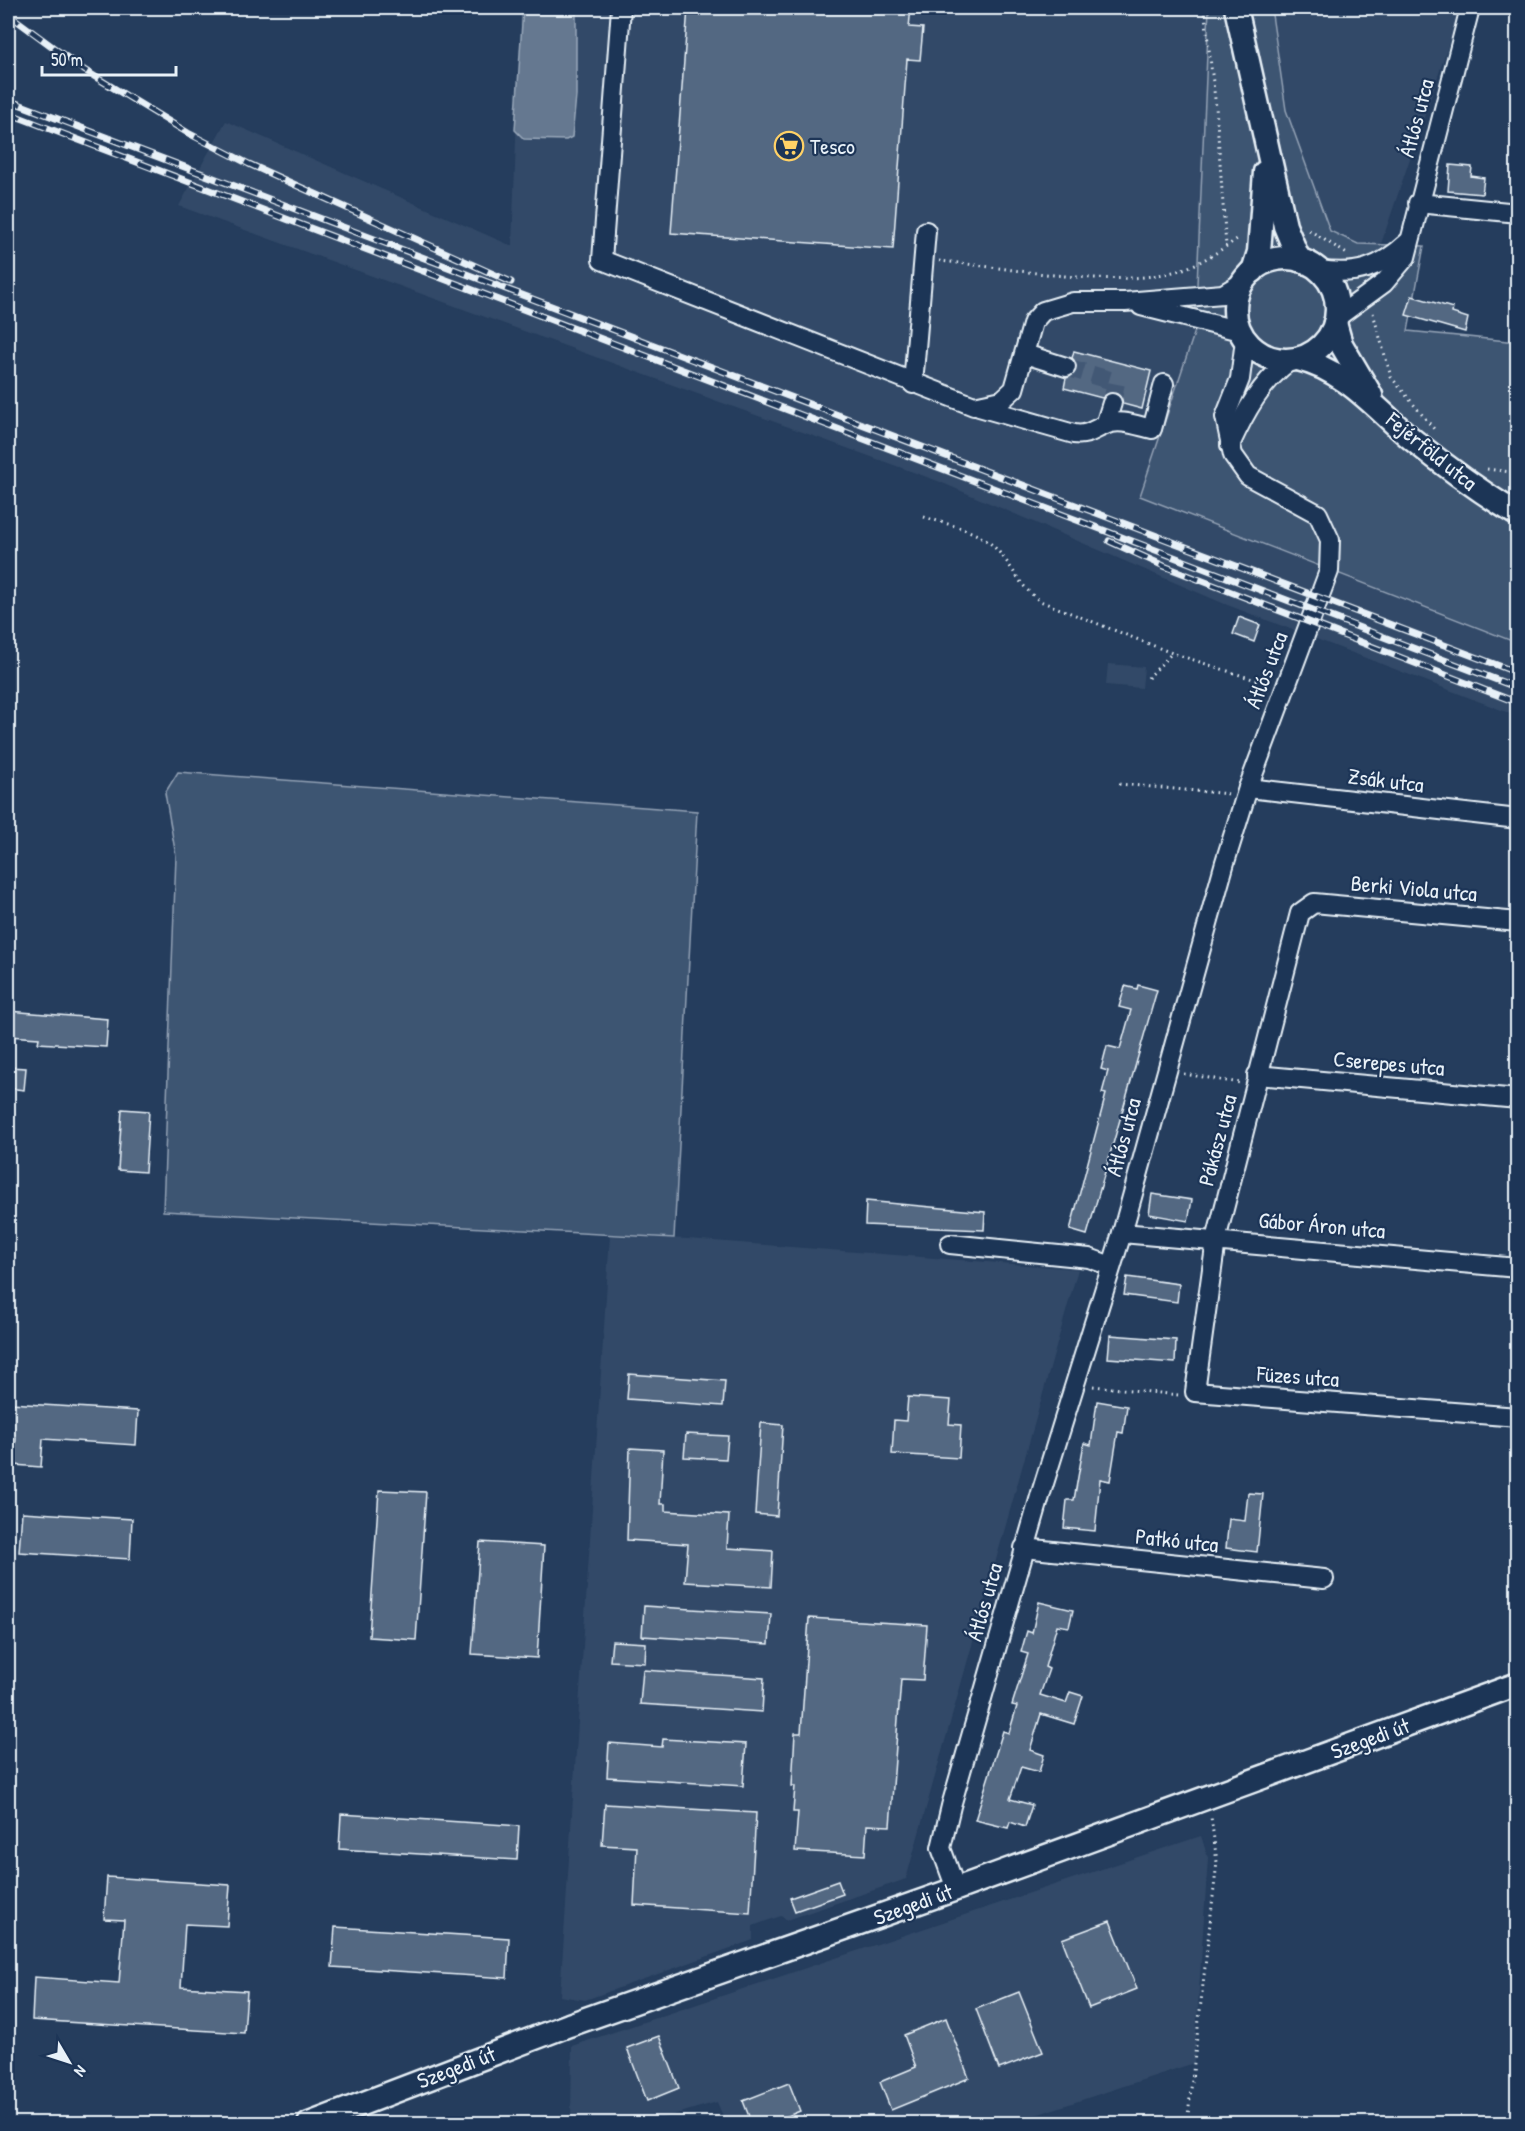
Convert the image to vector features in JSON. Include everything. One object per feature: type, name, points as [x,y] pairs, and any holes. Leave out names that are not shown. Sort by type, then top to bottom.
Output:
[{"type":"main road","points":[[1236,8],[1285,226],[1299,260]]},
{"type":"main road","points":[[1266,147],[1261,229],[1248,276],[1235,306],[1243,336],[1261,354],[1280,360],[1318,363],[1378,406]]},
{"type":"main road","points":[[1248,276],[1271,261],[1299,260],[1319,270],[1326,278],[1335,297],[1336,320],[1351,363],[1378,406]]},
{"type":"main road","points":[[1295,360],[1322,346],[1336,320]]},
{"type":"main road","name":"Fejérföld utca","points":[[1378,406],[1441,462],[1518,515]]},
{"type":"main road","name":"Szegedi út","points":[[309,2124],[568,2025],[956,1889],[1518,1684]]},
{"type":"street","points":[[621,8],[602,260],[913,384],[974,406],[1074,434],[1089,434],[1105,425],[1126,423],[1152,429],[1164,384]]},
{"type":"street","name":"Átlós utca","points":[[1336,320],[1368,293],[1384,283],[1406,257],[1418,203],[1470,8]]},
{"type":"street","points":[[1418,203],[1518,213]]},
{"type":"street","points":[[913,384],[926,231]]},
{"type":"street","points":[[1319,270],[1333,272],[1360,270],[1389,259],[1409,240]]},
{"type":"street","points":[[974,406],[990,404],[1010,394],[1017,383],[1033,322],[1043,310],[1073,302],[1125,302],[1223,294],[1248,276]]},
{"type":"street","points":[[1125,302],[1243,336]]},
{"type":"street","name":"Átlós utca","points":[[956,1889],[946,1866],[942,1841],[1024,1548],[1122,1233],[1166,1071],[1248,791],[1329,571],[1330,540],[1318,514],[1248,476],[1236,462],[1225,417],[1240,379],[1243,336]]},
{"type":"street","points":[[1024,354],[1066,367]]},
{"type":"street","points":[[1230,445],[1254,397],[1275,372],[1295,360]]},
{"type":"street","points":[[1105,425],[1112,403]]},
{"type":"street","name":"Zsák utca","points":[[1248,791],[1518,819]]},
{"type":"street","name":"Berki Viola utca","points":[[1307,906],[1314,903],[1518,922]]},
{"type":"street","name":"Pákász utca","points":[[1195,1392],[1216,1240],[1300,913],[1307,906]]},
{"type":"street","name":"Cserepes utca","points":[[1257,1080],[1518,1099]]},
{"type":"street","name":"Gábor Áron utca","points":[[1122,1233],[1518,1268]]},
{"type":"street","points":[[950,1244],[1089,1258],[1111,1266]]},
{"type":"street","name":"Füzes utca","points":[[1195,1392],[1518,1417]]},
{"type":"street","name":"Patkó utca","points":[[1024,1548],[1324,1579]]},
{"type":"path","points":[[1204,8],[1216,107],[1226,246]]},
{"type":"path","points":[[1285,226],[1300,225],[1355,259],[1360,270]]},
{"type":"path","points":[[925,260],[1074,276],[1134,278],[1182,269],[1210,257],[1247,232],[1261,229]]},
{"type":"path","points":[[1368,293],[1377,333],[1391,377],[1436,432]]},
{"type":"path","points":[[1482,469],[1518,473]]},
{"type":"path","points":[[924,517],[969,531],[986,540],[997,549],[1022,588],[1040,601],[1172,653],[1284,689]]},
{"type":"path","points":[[1148,678],[1172,653]]},
{"type":"path","points":[[1119,784],[1248,791]]},
{"type":"path","points":[[1166,1071],[1257,1080]]},
{"type":"path","points":[[1076,1384],[1188,1396],[1195,1392]]},
{"type":"path","points":[[1186,2124],[1217,1862],[1208,1797]]},
{"type":"shaded area","points":[[521,8],[1209,8],[1195,331],[1140,496],[1517,643],[1517,716],[1225,604],[938,481],[179,206],[226,121],[512,246]]},
{"type":"shaded area","points":[[523,8],[576,8],[576,96],[572,137],[566,140],[524,139],[515,130]]},
{"type":"shaded area","points":[[1209,8],[1271,8],[1286,110],[1330,231],[1358,244],[1424,246],[1408,331],[1517,342],[1517,643],[1140,496],[1195,331]]},
{"type":"shaded area","points":[[1271,8],[1461,8],[1381,244],[1358,244],[1330,231],[1286,110]]},
{"type":"shaded area","points":[[1108,664],[1144,667],[1142,688],[1106,685]]},
{"type":"shaded area","points":[[178,772],[697,811],[674,1238],[163,1211],[176,856],[165,793]]},
{"type":"shaded area","points":[[610,1236],[688,1239],[1078,1269],[906,1879],[787,1920],[781,1916],[766,1921],[753,1926],[753,1940],[585,2000],[560,1996]]},
{"type":"shaded area","points":[[1201,1836],[1208,1858],[1194,2063],[1011,2123],[726,2123],[717,2102],[646,2123],[571,2124],[572,2046]]},
{"type":"building","name":"Tesco","points":[[688,8],[911,8],[909,27],[923,28],[920,60],[907,59],[893,249],[671,233]]},
{"type":"building","points":[[1450,165],[1472,167],[1471,176],[1484,178],[1482,194],[1448,191]]},
{"type":"building","points":[[1412,296],[1453,308],[1452,313],[1468,318],[1465,332],[1406,315]]},
{"type":"building","points":[[1074,351],[1151,371],[1142,409],[1123,404],[1121,396],[1115,392],[1109,392],[1102,398],[1064,388],[1066,378],[1073,376],[1077,370],[1077,364],[1072,358]]},
{"type":"building","points":[[1239,617],[1260,625],[1254,642],[1233,634]]},
{"type":"building","points":[[1138,985],[1157,990],[1087,1235],[1070,1230],[1106,1094],[1102,1093],[1108,1071],[1101,1069],[1107,1046],[1120,1049],[1131,1010],[1119,1007],[1125,986],[1137,989]]},
{"type":"building","points":[[8,1011],[108,1019],[106,1047],[38,1043],[39,1038],[8,1036]]},
{"type":"building","points":[[8,1067],[26,1068],[24,1090],[8,1088]]},
{"type":"building","points":[[122,1109],[149,1111],[145,1172],[118,1170]]},
{"type":"building","points":[[1152,1194],[1192,1200],[1188,1221],[1149,1214]]},
{"type":"building","points":[[866,1201],[985,1212],[984,1230],[865,1225]]},
{"type":"building","points":[[1127,1277],[1179,1284],[1177,1302],[1124,1295]]},
{"type":"building","points":[[1110,1335],[1176,1340],[1175,1363],[1108,1358]]},
{"type":"building","points":[[629,1374],[725,1381],[723,1406],[627,1399]]},
{"type":"building","points":[[908,1397],[951,1400],[949,1424],[961,1425],[959,1458],[892,1454],[894,1420],[906,1421]]},
{"type":"building","points":[[1097,1401],[1127,1406],[1123,1433],[1118,1432],[1110,1481],[1100,1479],[1095,1531],[1064,1528],[1067,1500],[1074,1500],[1084,1443],[1091,1445]]},
{"type":"building","points":[[10,1403],[138,1411],[136,1445],[43,1439],[41,1467],[14,1465],[16,1437],[8,1437]]},
{"type":"building","points":[[761,1423],[783,1425],[777,1516],[755,1514]]},
{"type":"building","points":[[686,1434],[728,1436],[726,1459],[684,1457]]},
{"type":"building","points":[[630,1448],[663,1450],[660,1504],[665,1504],[665,1511],[729,1515],[727,1548],[773,1551],[771,1587],[685,1582],[688,1544],[627,1540]]},
{"type":"building","points":[[379,1490],[426,1492],[416,1640],[369,1637]]},
{"type":"building","points":[[1248,1493],[1263,1494],[1257,1552],[1226,1548],[1229,1519],[1245,1521]]},
{"type":"building","points":[[22,1512],[132,1519],[130,1559],[19,1552]]},
{"type":"building","points":[[480,1542],[544,1546],[537,1658],[472,1654]]},
{"type":"building","points":[[1039,1602],[1073,1610],[1069,1627],[1057,1625],[1045,1667],[1049,1669],[1040,1695],[1066,1703],[1070,1692],[1083,1696],[1074,1724],[1041,1714],[1030,1750],[1044,1755],[1039,1772],[1021,1767],[1010,1799],[1032,1805],[1025,1827],[1010,1822],[1008,1828],[975,1820],[1003,1731],[1009,1733],[1017,1706],[1012,1705],[1028,1654],[1021,1652],[1027,1631],[1032,1633]]},
{"type":"building","points":[[644,1606],[771,1614],[769,1644],[642,1636]]},
{"type":"building","points":[[809,1618],[927,1625],[923,1680],[901,1679],[890,1826],[867,1825],[865,1855],[795,1851],[798,1812],[793,1812],[795,1786],[792,1786],[795,1733],[801,1733]]},
{"type":"building","points":[[612,1641],[646,1643],[645,1663],[610,1661]]},
{"type":"building","points":[[643,1670],[764,1678],[762,1712],[640,1704]]},
{"type":"building","points":[[663,1739],[746,1744],[743,1786],[607,1777],[609,1743],[662,1747]]},
{"type":"building","points":[[605,1804],[756,1813],[750,1913],[634,1905],[637,1847],[602,1845]]},
{"type":"building","points":[[341,1814],[519,1826],[517,1860],[339,1849]]},
{"type":"building","points":[[107,1877],[230,1885],[227,1926],[185,1924],[181,1987],[247,1991],[244,2033],[32,2020],[34,1977],[119,1983],[124,1920],[104,1919]]},
{"type":"building","points":[[838,1881],[843,1894],[795,1911],[790,1898]]},
{"type":"building","points":[[1110,1921],[1137,1989],[1089,2008],[1062,1939]]},
{"type":"building","points":[[335,1927],[509,1938],[507,1978],[332,1967]]},
{"type":"building","points":[[1019,1992],[1043,2052],[999,2069],[976,2009]]},
{"type":"building","points":[[946,2018],[969,2078],[891,2110],[880,2082],[916,2067],[904,2035]]},
{"type":"building","points":[[659,2036],[679,2088],[647,2101],[627,2048]]},
{"type":"building","points":[[789,2083],[800,2111],[768,2124],[752,2124],[743,2101]]},
{"type":"tunnel","points":[[1066,367],[1116,382],[1112,403]]},
{"type":"railway","points":[[8,14],[84,70],[188,133],[249,164],[511,282]]},
{"type":"railway","points":[[8,100],[1518,673]]},
{"type":"railway","points":[[8,113],[1518,688]]},
{"type":"railway","points":[[1109,541],[1164,566],[1518,703]]},
{"type":"place","name":"Tesco","points":[[789,146]]}]
